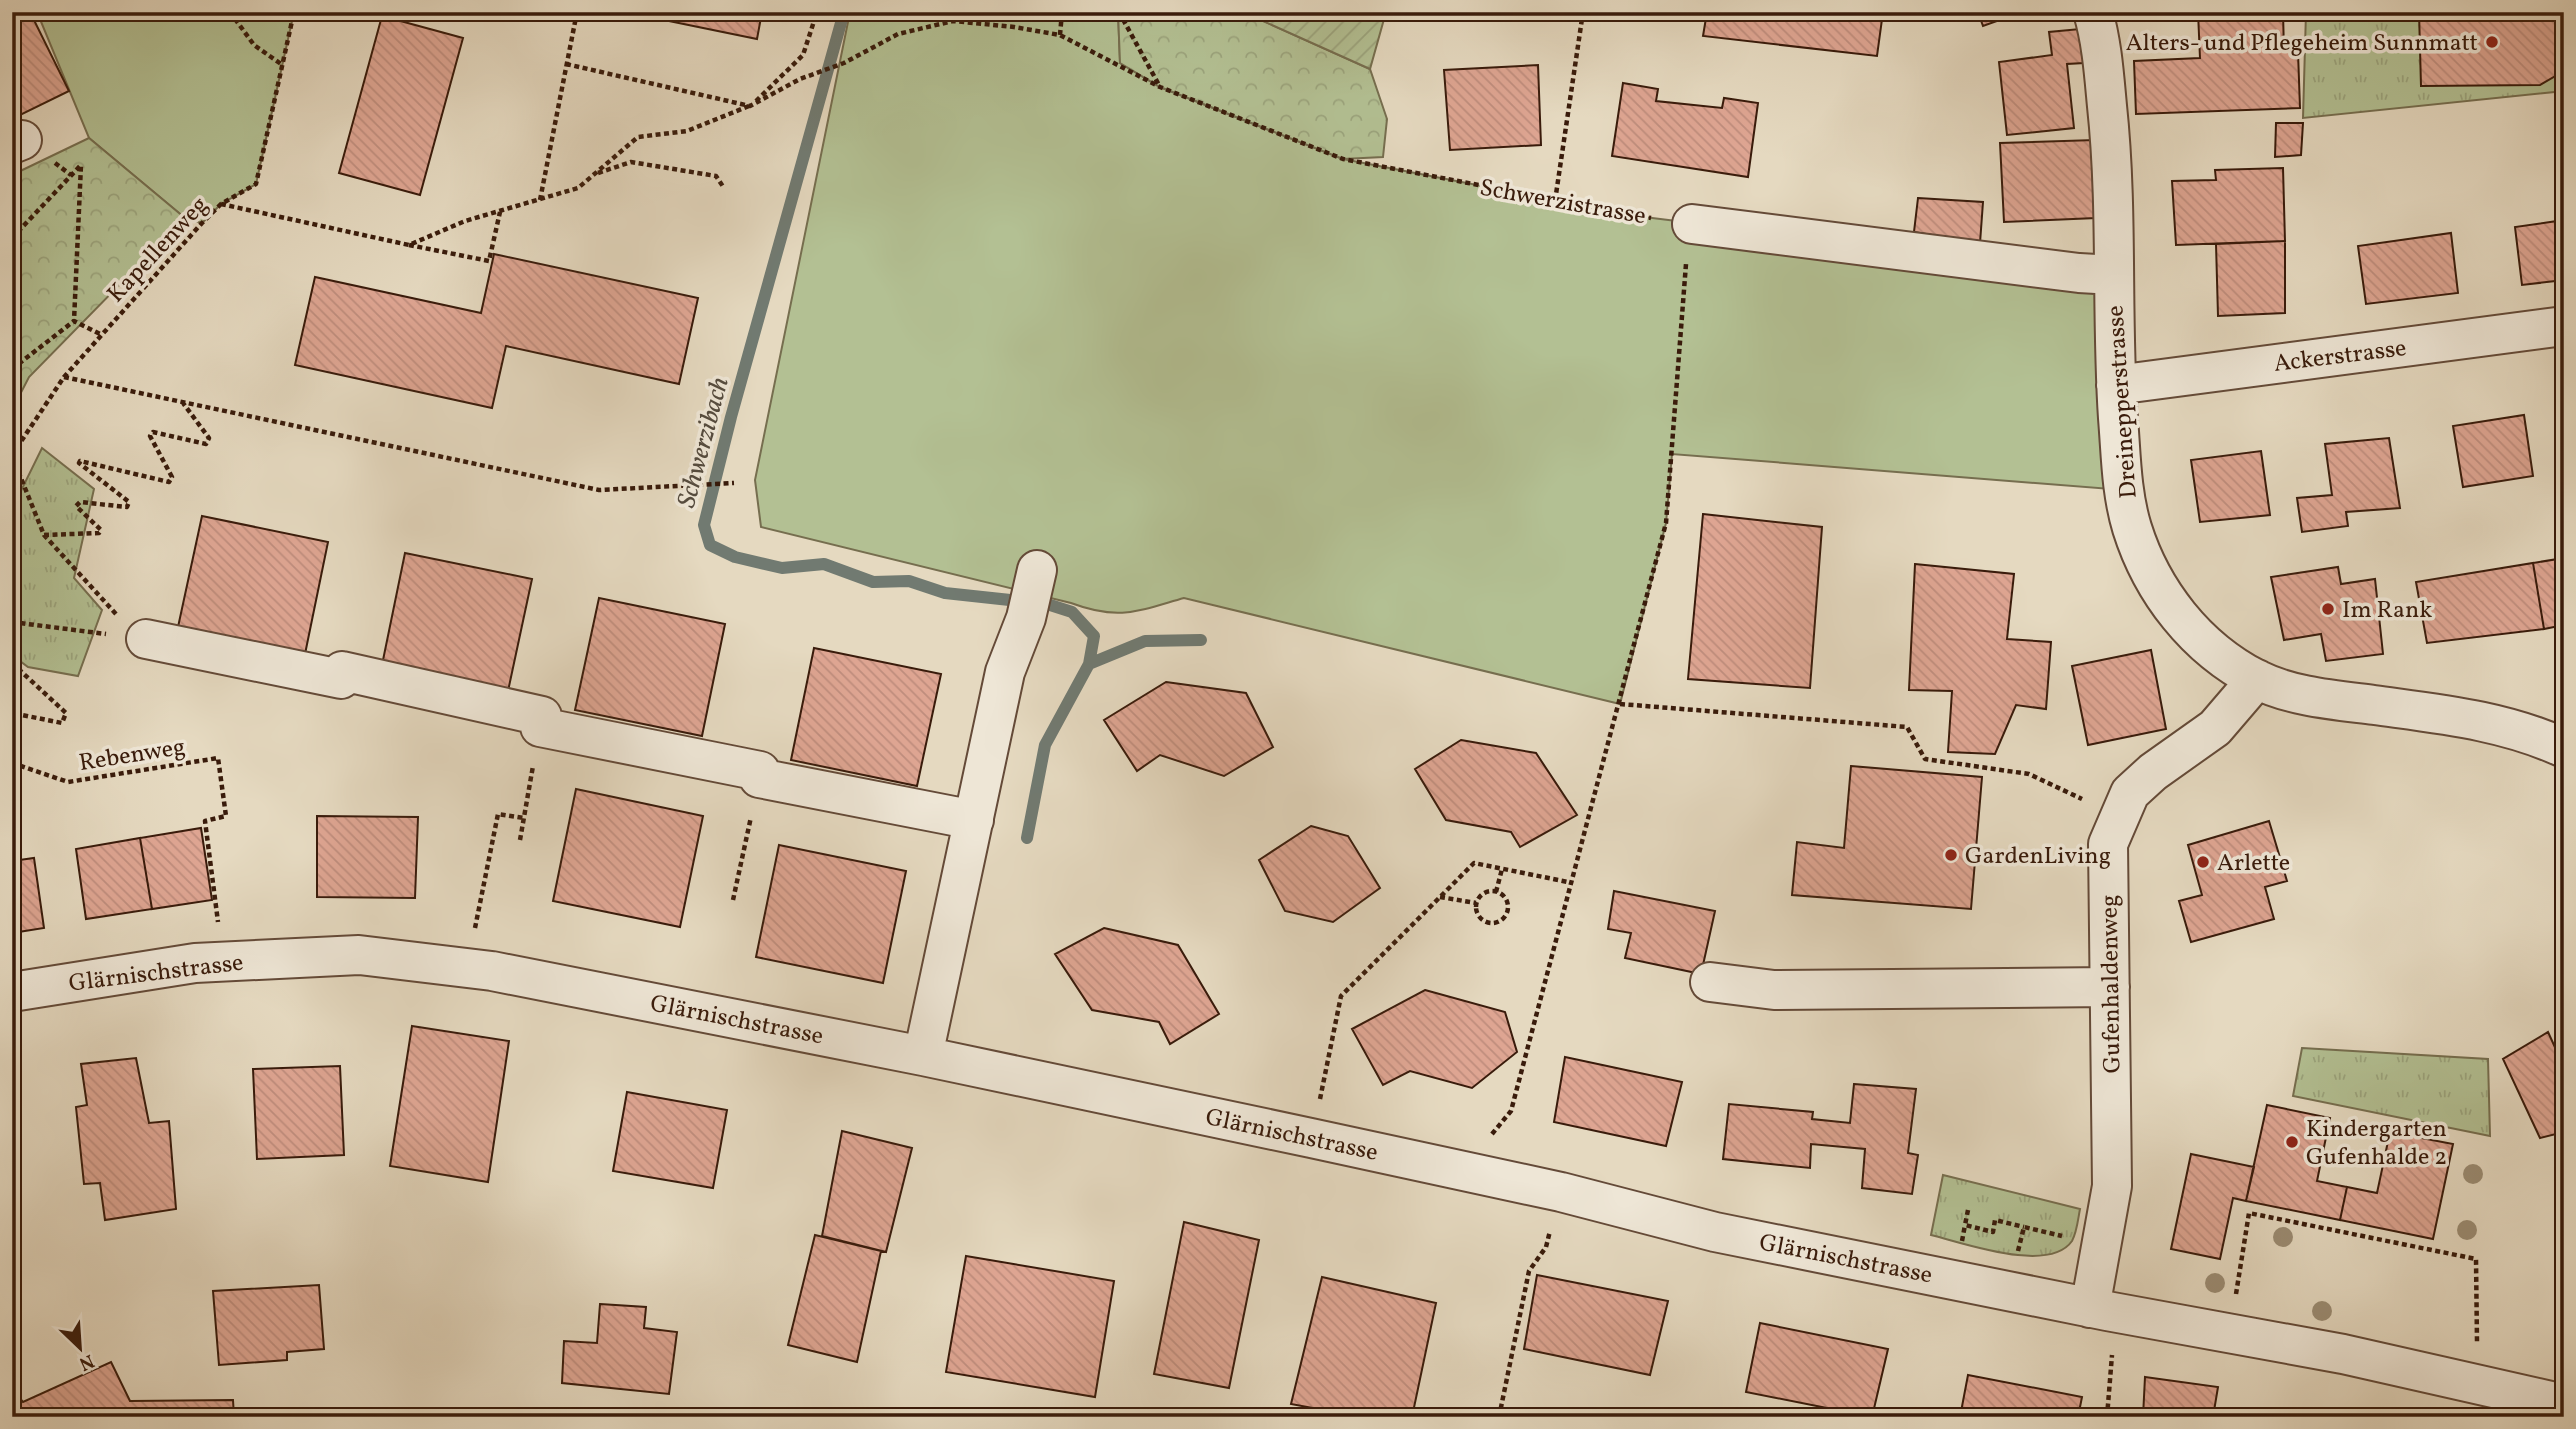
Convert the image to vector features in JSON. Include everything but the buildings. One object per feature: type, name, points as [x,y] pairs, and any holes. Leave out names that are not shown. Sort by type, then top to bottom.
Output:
[{"type":"street","name":"Dreinepperstrasse","points":[[2092,12],[2100,36],[2111,143],[2116,385],[2123,490],[2131,526],[2145,562],[2165,598],[2192,631],[2226,661],[2257,679],[2287,691],[2324,699],[2488,721],[2564,748]]},
{"type":"street","points":[[1690,240],[2114,275]]},
{"type":"street","name":"Ackerstrasse","points":[[2116,385],[2564,326]]},
{"type":"street","points":[[923,1056],[1005,672],[1026,618],[1037,570]]},
{"type":"street","points":[[141,638],[341,679],[342,671],[542,716],[540,727],[760,771],[759,778],[974,820]]},
{"type":"street","name":"Gufenhaldenweg","points":[[2103,1310],[2099,1244],[2112,1186],[2108,844],[2130,793],[2153,772],[2215,729],[2257,679]]},
{"type":"street","name":"Glärnischstrasse","points":[[12,992],[195,963],[359,955],[492,971],[923,1056],[1561,1192],[1715,1232],[2477,1382],[2564,1404]]},
{"type":"street","points":[[1710,982],[1774,990],[2110,987]]},
{"type":"path","points":[[230,12],[254,45],[281,64]]},
{"type":"path","name":"Kapellenweg","points":[[12,455],[64,377],[221,204],[256,184],[293,12]]},
{"type":"path","points":[[540,201],[578,12]]},
{"type":"path","points":[[566,64],[750,106],[803,55],[817,12]]},
{"type":"path","points":[[1060,35],[1062,12]]},
{"type":"path","points":[[1087,12],[1112,12]]},
{"type":"path","points":[[1119,12],[1160,86]]},
{"type":"path","points":[[1555,201],[1583,12]]},
{"type":"path","name":"Schwerzistrasse","points":[[594,174],[638,137],[687,131],[750,106],[800,79],[844,63],[898,34],[953,21],[1060,35],[1160,86],[1343,159],[1555,201],[1690,240]]},
{"type":"path","points":[[409,245],[466,221],[578,188],[594,174],[631,162],[716,176],[724,188]]},
{"type":"path","points":[[12,238],[81,165],[74,321],[12,369]]},
{"type":"path","points":[[221,204],[489,261],[500,212]]},
{"type":"path","points":[[1487,1140],[1511,1111],[1666,523],[1690,240]]},
{"type":"path","points":[[74,321],[102,335]]},
{"type":"path","points":[[64,377],[599,490],[734,483]]},
{"type":"path","points":[[44,535],[100,533],[101,530],[76,506],[80,502],[127,507],[129,502],[79,463],[80,461],[169,482],[172,477],[150,436],[153,432],[206,444],[209,438],[183,403]]},
{"type":"path","points":[[12,455],[44,535],[141,638]]},
{"type":"path","points":[[12,622],[141,638]]},
{"type":"path","points":[[12,663],[66,713],[62,723],[12,713]]},
{"type":"path","points":[[1620,704],[1907,727],[1925,759],[2029,775],[2119,817]]},
{"type":"path","points":[[520,840],[540,727]]},
{"type":"path","name":"Rebenweg","points":[[12,763],[68,782],[218,758],[226,816],[205,821],[218,923],[209,925]]},
{"type":"path","points":[[733,900],[759,778]]},
{"type":"path","points":[[475,930],[498,814],[524,818]]},
{"type":"path","points":[[1319,1104],[1341,996],[1474,863],[1573,883]]},
{"type":"path","points":[[1496,892],[1502,869]]},
{"type":"path","points":[[1486,892],[1496,892],[1504,897],[1508,906],[1501,921],[1485,921],[1477,914],[1476,904],[1486,892]]},
{"type":"path","points":[[1440,897],[1476,904]]},
{"type":"path","points":[[1499,1417],[1529,1271],[1546,1247],[1561,1192]]},
{"type":"path","points":[[1968,1210],[1965,1225],[1993,1232],[1995,1220],[2099,1244]]},
{"type":"path","points":[[2230,1333],[2249,1213],[2476,1259],[2477,1382]]},
{"type":"path","points":[[2016,1263],[2024,1227]]},
{"type":"path","points":[[2103,1310],[2107,1417]]},
{"type":"green space","points":[[37,12],[294,12],[256,184],[221,204],[202,223],[185,218],[89,138]]},
{"type":"green space","points":[[850,12],[1118,12],[1120,63],[1160,87],[1343,159],[1636,216],[2114,275],[2123,490],[1672,454],[1666,523],[1620,704],[1184,598],[1128,612],[1102,612],[761,527],[755,480]]},
{"type":"green space","points":[[1118,12],[1243,12],[1370,69],[1387,119],[1383,157],[1343,159],[1160,87],[1120,63]]},
{"type":"green space","points":[[1243,12],[1386,12],[1370,69]]},
{"type":"green space","points":[[2306,12],[2564,12],[2564,91],[2303,118]]},
{"type":"green space","points":[[89,138],[185,218],[29,377],[12,410],[12,175]]},
{"type":"green space","points":[[42,448],[94,489],[74,578],[102,610],[78,676],[28,667],[12,655],[12,509]]},
{"type":"green space","points":[[2302,1048],[2488,1059],[2490,1136],[2293,1096]]},
{"type":"green space","points":[[1943,1175],[2080,1209],[2072,1241],[2061,1251],[2026,1256],[1984,1249],[1931,1235]]},
{"type":"waterway","name":"Schwerzibach","points":[[844,12],[731,417],[704,525],[710,545],[735,557],[782,568],[824,564],[873,582],[909,581],[945,593],[1047,604],[1072,612],[1094,636],[1089,664]]},
{"type":"waterway","points":[[1027,838],[1045,745],[1089,664],[1145,641],[1201,640]]},
{"type":"place","name":"Alters- und Pflegeheim Sunnmatt","points":[[2492,42]]},
{"type":"place","name":"Im Rank","points":[[2328,609]]},
{"type":"place","name":"GardenLiving","points":[[1951,855]]},
{"type":"place","name":"Arlette","points":[[2203,862]]},
{"type":"place","name":"Kindergarten Gufenhalde 2","points":[[2292,1142]]}]
